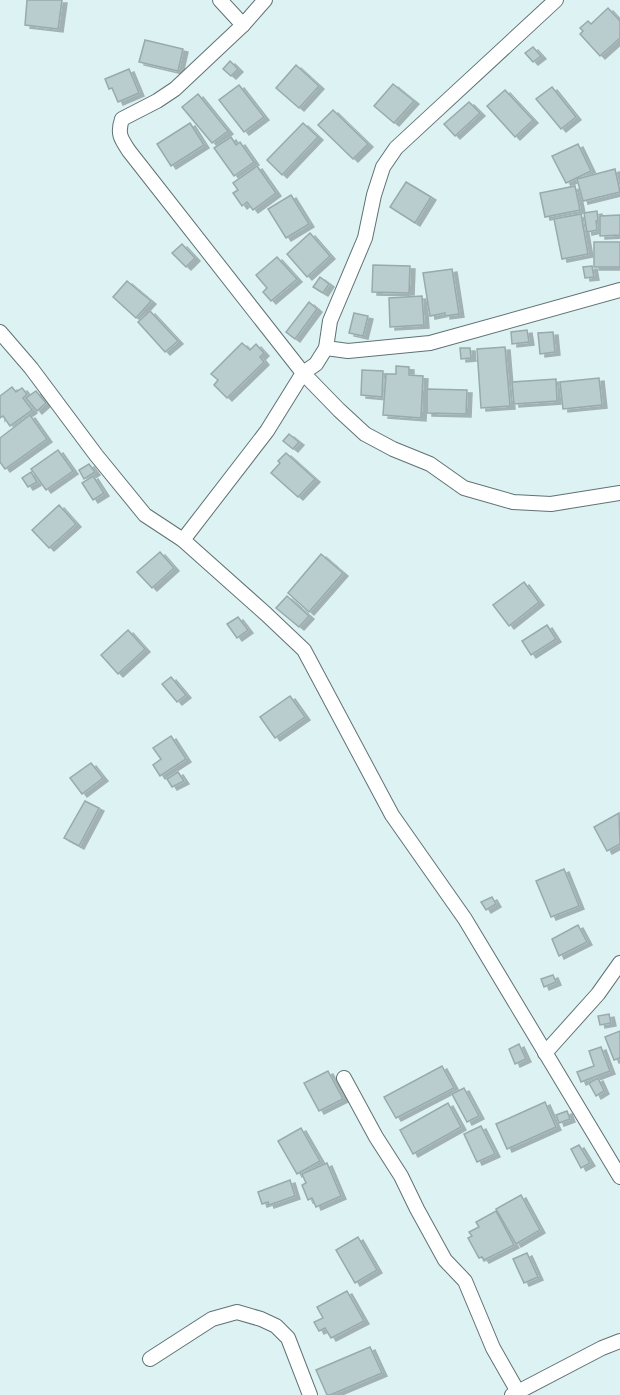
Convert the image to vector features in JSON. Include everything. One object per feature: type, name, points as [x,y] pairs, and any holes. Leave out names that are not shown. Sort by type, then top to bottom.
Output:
[{"type":"street","points":[[220,0],[243,25]]},
{"type":"street","points":[[265,0],[243,25],[175,89],[157,101],[122,118],[119,129],[123,143],[129,152],[303,373],[365,434],[393,449],[430,464],[464,488],[513,502],[551,504],[620,493]]},
{"type":"street","points":[[183,540],[267,431],[303,373],[316,364],[326,348],[330,321],[365,238],[374,195],[383,167],[396,148],[556,0]]},
{"type":"street","points":[[326,348],[348,351],[430,343],[620,290]]},
{"type":"street","points":[[0,332],[146,515],[183,540],[304,650],[392,815],[465,919],[620,1177]]},
{"type":"street","points":[[545,1053],[598,994],[620,963]]},
{"type":"street","points":[[344,1078],[376,1137],[401,1176],[446,1260],[465,1281],[515,1394],[602,1348],[620,1341]]},
{"type":"street","points":[[150,1359],[212,1319],[237,1312],[276,1326],[288,1338],[310,1395]]},
{"type":"building","points":[[27,0],[62,0],[58,29],[25,25]]},
{"type":"building","points":[[608,8],[620,21],[620,38],[600,56],[580,34],[583,31],[580,28],[588,21],[591,24]]},
{"type":"building","points":[[145,40],[183,49],[178,71],[139,62]]},
{"type":"building","points":[[533,47],[541,56],[533,62],[525,53]]},
{"type":"building","points":[[230,61],[238,69],[231,76],[223,69]]},
{"type":"building","points":[[296,65],[319,86],[299,108],[276,88]]},
{"type":"building","points":[[129,69],[139,93],[118,102],[105,79]]},
{"type":"building","points":[[393,84],[414,101],[394,123],[374,106]]},
{"type":"building","points":[[239,85],[264,117],[244,132],[219,100]]},
{"type":"building","points":[[552,87],[576,117],[561,129],[536,99]]},
{"type":"building","points":[[505,90],[533,120],[515,137],[487,106]]},
{"type":"building","points":[[198,94],[228,131],[212,143],[182,107]]},
{"type":"building","points":[[469,102],[480,113],[455,136],[444,124]]},
{"type":"building","points":[[333,110],[368,144],[353,159],[318,125]]},
{"type":"building","points":[[190,123],[204,145],[171,166],[157,144]]},
{"type":"building","points":[[303,123],[318,137],[282,175],[267,160]]},
{"type":"building","points":[[231,137],[236,145],[240,142],[254,162],[234,176],[214,148]]},
{"type":"building","points":[[578,144],[591,171],[566,183],[552,156]]},
{"type":"building","points":[[257,166],[276,193],[253,210],[247,202],[242,206],[233,193],[238,190],[233,183]]},
{"type":"building","points":[[615,169],[620,192],[583,201],[577,179]]},
{"type":"building","points":[[406,182],[431,197],[415,223],[390,207]]},
{"type":"building","points":[[575,186],[580,210],[545,217],[540,193]]},
{"type":"building","points":[[291,195],[309,224],[286,238],[268,209]]},
{"type":"building","points":[[597,211],[597,230],[587,232],[584,213]]},
{"type":"building","points":[[581,214],[588,254],[562,259],[554,219]]},
{"type":"building","points":[[620,215],[620,235],[600,236],[600,216]]},
{"type":"building","points":[[310,233],[330,256],[307,277],[287,254]]},
{"type":"building","points":[[594,242],[620,242],[620,267],[594,267]]},
{"type":"building","points":[[182,244],[195,258],[186,267],[172,253]]},
{"type":"building","points":[[277,257],[297,279],[271,301],[263,292],[267,288],[256,275]]},
{"type":"building","points":[[373,265],[410,266],[409,293],[372,292]]},
{"type":"building","points":[[592,266],[594,277],[585,278],[583,267]]},
{"type":"building","points":[[452,269],[459,314],[445,316],[445,313],[430,316],[423,273]]},
{"type":"building","points":[[320,277],[329,284],[323,293],[313,287]]},
{"type":"building","points":[[127,281],[151,301],[136,318],[113,297]]},
{"type":"building","points":[[422,296],[424,325],[390,327],[389,298]]},
{"type":"building","points":[[309,302],[317,309],[295,339],[286,332]]},
{"type":"building","points":[[150,311],[178,341],[165,352],[138,322]]},
{"type":"building","points":[[354,313],[368,316],[363,336],[349,333]]},
{"type":"building","points":[[527,330],[529,342],[512,344],[511,332]]},
{"type":"building","points":[[553,332],[555,352],[540,354],[538,333]]},
{"type":"building","points":[[242,343],[250,350],[256,344],[264,353],[260,357],[264,362],[227,398],[214,385],[218,380],[211,374]]},
{"type":"building","points":[[505,347],[510,406],[481,408],[477,349]]},
{"type":"building","points":[[460,348],[470,348],[471,358],[461,359]]},
{"type":"building","points":[[396,366],[409,367],[409,375],[423,376],[421,418],[383,415],[386,374],[396,374]]},
{"type":"building","points":[[362,370],[383,371],[382,397],[361,395]]},
{"type":"building","points":[[599,378],[602,405],[563,409],[560,382]]},
{"type":"building","points":[[556,379],[557,401],[514,404],[512,382]]},
{"type":"building","points":[[12,387],[16,392],[22,388],[27,394],[23,398],[32,410],[10,426],[3,416],[0,418],[0,396]]},
{"type":"building","points":[[427,389],[467,390],[466,414],[427,413]]},
{"type":"building","points":[[36,391],[46,403],[37,411],[26,398]]},
{"type":"building","points":[[30,415],[47,439],[5,469],[0,462],[0,438]]},
{"type":"building","points":[[289,434],[299,442],[293,449],[283,441]]},
{"type":"building","points":[[58,450],[73,471],[46,490],[31,469]]},
{"type":"building","points":[[286,453],[315,479],[298,497],[271,473]]},
{"type":"building","points":[[89,464],[95,472],[84,479],[79,470]]},
{"type":"building","points":[[31,472],[37,482],[28,487],[22,478]]},
{"type":"building","points":[[93,476],[104,493],[93,500],[82,483]]},
{"type":"building","points":[[59,505],[76,524],[49,548],[32,530]]},
{"type":"building","points":[[160,552],[174,568],[152,588],[137,572]]},
{"type":"building","points":[[321,554],[343,573],[309,612],[288,593]]},
{"type":"building","points":[[524,582],[539,602],[509,626],[493,605]]},
{"type":"building","points":[[287,596],[309,616],[299,627],[276,608]]},
{"type":"building","points":[[238,617],[248,630],[237,638],[227,624]]},
{"type":"building","points":[[547,625],[556,639],[531,655],[522,641]]},
{"type":"building","points":[[128,630],[145,649],[118,674],[101,655]]},
{"type":"building","points":[[171,677],[186,695],[177,702],[162,684]]},
{"type":"building","points":[[290,696],[305,717],[275,738],[260,717]]},
{"type":"building","points":[[171,736],[186,759],[160,776],[153,765],[161,759],[153,748]]},
{"type":"building","points":[[91,763],[103,778],[82,794],[70,778]]},
{"type":"building","points":[[178,772],[184,781],[172,787],[167,779]]},
{"type":"building","points":[[85,801],[99,808],[79,846],[64,838]]},
{"type":"building","points":[[619,813],[620,844],[607,851],[594,827]]},
{"type":"building","points":[[564,869],[579,906],[551,917],[536,881]]},
{"type":"building","points":[[492,897],[496,904],[486,910],[481,902]]},
{"type":"building","points":[[578,925],[587,942],[559,956],[552,939]]},
{"type":"building","points":[[553,975],[556,982],[544,987],[541,979]]},
{"type":"building","points":[[609,1014],[611,1023],[600,1025],[598,1016]]},
{"type":"building","points":[[620,1031],[620,1058],[614,1060],[605,1037]]},
{"type":"building","points":[[519,1044],[526,1059],[515,1064],[509,1049]]},
{"type":"building","points":[[601,1047],[610,1071],[581,1082],[577,1072],[594,1066],[589,1051]]},
{"type":"building","points":[[442,1066],[454,1088],[396,1118],[384,1097]]},
{"type":"building","points":[[328,1071],[343,1099],[319,1111],[304,1083]]},
{"type":"building","points":[[598,1078],[604,1091],[596,1096],[589,1083]]},
{"type":"building","points":[[464,1088],[479,1116],[467,1122],[452,1094]]},
{"type":"building","points":[[545,1102],[556,1127],[507,1149],[496,1124]]},
{"type":"building","points":[[448,1103],[461,1127],[413,1154],[400,1130]]},
{"type":"building","points":[[567,1111],[570,1119],[559,1123],[556,1115]]},
{"type":"building","points":[[481,1126],[495,1154],[477,1162],[464,1134]]},
{"type":"building","points":[[301,1128],[320,1161],[297,1174],[278,1141]]},
{"type":"building","points":[[579,1145],[590,1163],[581,1168],[571,1149]]},
{"type":"building","points":[[327,1163],[341,1196],[316,1207],[312,1198],[308,1200],[302,1185],[306,1183],[302,1174]]},
{"type":"building","points":[[290,1180],[295,1196],[269,1205],[268,1202],[262,1204],[258,1192]]},
{"type":"building","points":[[521,1195],[540,1230],[516,1244],[496,1209]]},
{"type":"building","points":[[496,1211],[514,1245],[484,1260],[482,1257],[479,1258],[468,1238],[472,1236],[469,1232],[479,1227],[476,1222]]},
{"type":"building","points":[[358,1237],[377,1270],[355,1283],[336,1250]]},
{"type":"building","points":[[527,1253],[538,1277],[524,1283],[513,1259]]},
{"type":"building","points":[[347,1291],[364,1321],[331,1338],[325,1328],[319,1331],[314,1322],[323,1318],[317,1307]]},
{"type":"building","points":[[370,1347],[382,1373],[327,1395],[316,1370]]}]
